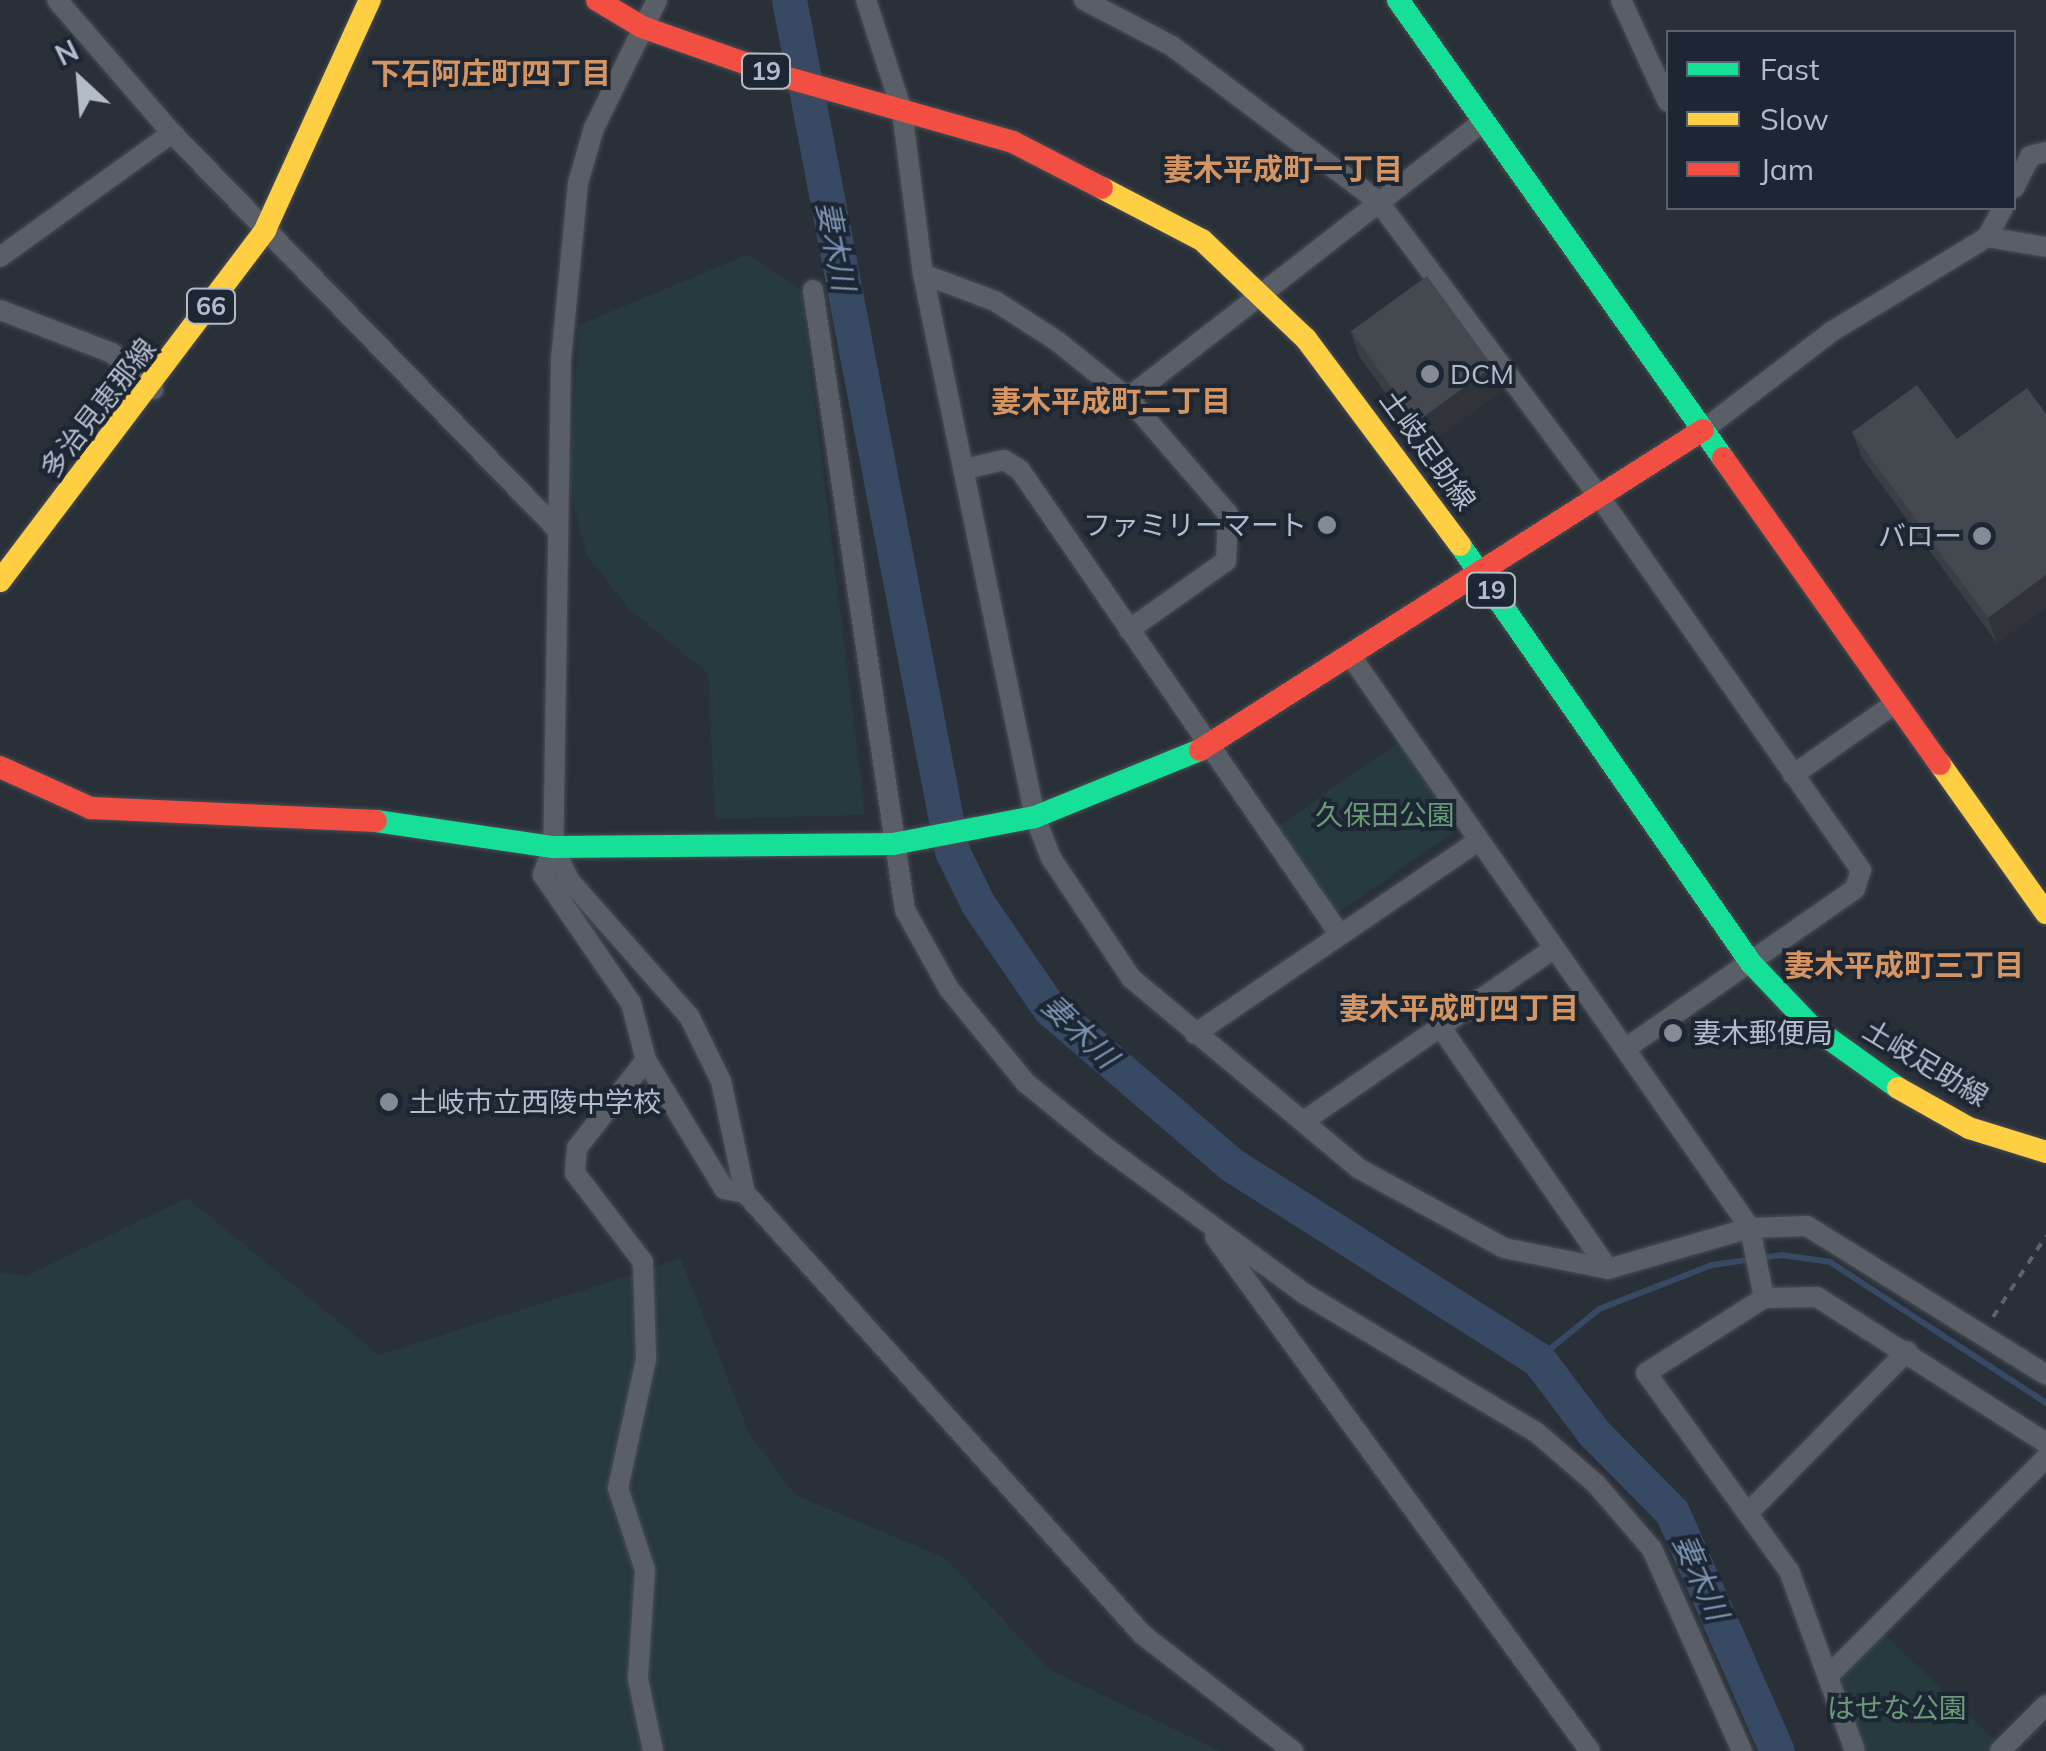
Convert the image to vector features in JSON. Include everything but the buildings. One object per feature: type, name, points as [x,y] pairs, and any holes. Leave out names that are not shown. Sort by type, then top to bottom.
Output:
[{"type":"street","points":[[57,0],[172,133],[556,528]]},
{"type":"street","name":"多治見恵那線","points":[[0,580],[153,390],[265,230],[370,0]]},
{"type":"street","name":"土岐足助線","points":[[597,0],[650,30],[1087,174],[1202,240],[1263,293],[1398,456],[1751,963],[1810,1025],[1888,1083],[1970,1128],[2046,1152]]},
{"type":"street","points":[[657,0],[650,30],[578,183],[556,528],[553,847],[543,875],[631,1003],[646,1060],[724,1190],[745,1193]]},
{"type":"street","points":[[866,0],[902,111],[922,274],[966,469],[1035,817],[1051,858],[1131,978],[1398,1197],[1504,1248],[1608,1269],[1750,1228],[1807,1226],[2046,1375]]},
{"type":"street","points":[[1084,0],[1117,10],[1172,46],[1378,200],[1599,496],[1861,870],[1855,889],[1625,1049]]},
{"type":"street","points":[[1398,0],[2046,912]]},
{"type":"street","points":[[1622,0],[1666,98]]},
{"type":"street","points":[[1128,398],[1484,121]]},
{"type":"street","points":[[0,257],[172,133]]},
{"type":"street","points":[[2016,184],[2030,156],[2046,152]]},
{"type":"street","points":[[0,768],[91,808],[340,816],[553,847],[893,844],[1035,817],[1209,747],[1704,430],[1831,332],[1987,237],[2002,210]]},
{"type":"street","points":[[1987,237],[2046,247]]},
{"type":"street","points":[[922,274],[995,300],[1128,398],[1228,514],[1226,562],[1129,630]]},
{"type":"street","points":[[813,290],[905,910],[949,989],[1014,1070],[1205,1223],[1536,1432],[1596,1484],[1652,1549],[1742,1751]]},
{"type":"street","points":[[0,310],[112,353],[153,390]]},
{"type":"street","points":[[966,469],[1004,460],[1020,470],[1338,932]]},
{"type":"street","points":[[1350,655],[1552,950],[1750,1228],[1764,1298]]},
{"type":"street","points":[[1793,775],[1897,702]]},
{"type":"street","points":[[1195,1034],[1338,932],[1478,840]]},
{"type":"street","points":[[553,847],[569,880],[690,1016],[721,1081],[745,1193],[1143,1635],[1293,1751]]},
{"type":"street","points":[[1304,1121],[1444,1032],[1552,950]]},
{"type":"street","points":[[1444,1032],[1608,1269]]},
{"type":"street","points":[[646,1060],[577,1148],[575,1173],[643,1262],[646,1360],[618,1488],[645,1570],[638,1678],[653,1751]]},
{"type":"street","points":[[1205,1223],[1590,1751]]},
{"type":"street","points":[[1855,1751],[1789,1571],[1646,1373],[1764,1298],[1817,1297],[2046,1443]]},
{"type":"street","points":[[1748,1512],[1907,1351]]},
{"type":"street","points":[[1828,1676],[2046,1458]]},
{"type":"street","points":[[2000,1751],[2046,1705]]},
{"type":"path","points":[[1982,1334],[2046,1236]]},
{"type":"green space","points":[[747,255],[801,290],[865,815],[715,819],[708,673],[629,609],[586,554],[569,488],[579,325]]},
{"type":"green space","name":"久保田公園","points":[[1399,742],[1459,828],[1335,915],[1274,829]]},
{"type":"green space","points":[[187,1198],[379,1355],[681,1259],[749,1433],[795,1495],[945,1558],[1050,1670],[1220,1751],[0,1751],[0,1272],[26,1276]]},
{"type":"green space","name":"はせな公園","points":[[1883,1633],[1997,1742],[1988,1751],[1866,1751],[1839,1674]]},
{"type":"waterway","name":"妻木川","points":[[789,0],[952,851],[978,904],[1050,1009],[1232,1165],[1538,1359],[1594,1433],[1672,1512],[1777,1751]]},
{"type":"waterway","points":[[1538,1359],[1599,1309],[1712,1265],[1782,1255],[1830,1262],[2046,1403]]},
{"type":"traffic: fast","points":[[1398,0],[1723,458]]},
{"type":"traffic: fast","points":[[1460,545],[1751,963],[1810,1025],[1898,1088]]},
{"type":"traffic: fast","points":[[376,821],[553,847],[893,844],[1035,817],[1200,750]]},
{"type":"traffic: slow","points":[[0,581],[265,230],[370,0]]},
{"type":"traffic: slow","points":[[1102,188],[1202,240],[1306,339],[1460,545]]},
{"type":"traffic: slow","points":[[1940,764],[2046,913]]},
{"type":"traffic: slow","points":[[1898,1088],[1969,1128],[2046,1152]]},
{"type":"traffic: jam","points":[[597,0],[642,27],[778,75],[1013,142],[1102,188]]},
{"type":"traffic: jam","points":[[1200,750],[1703,430]]},
{"type":"traffic: jam","points":[[1723,458],[1940,764]]},
{"type":"traffic: jam","points":[[0,767],[91,808],[376,821]]},
{"type":"place","name":"DCM","points":[[1430,374]]},
{"type":"place","name":"ファミリーマート","points":[[1327,525]]},
{"type":"place","name":"バロー","points":[[1982,536]]},
{"type":"place","name":"妻木郵便局","points":[[1673,1033]]},
{"type":"place","name":"土岐市立西陵中学校","points":[[389,1102]]},
{"type":"district","name":"下石阿庄町四丁目","points":[[491,73]]},
{"type":"district","name":"妻木平成町一丁目","points":[[1283,169]]},
{"type":"district","name":"妻木平成町二丁目","points":[[1111,401]]},
{"type":"district","name":"妻木平成町三丁目","points":[[1904,965]]},
{"type":"district","name":"妻木平成町四丁目","points":[[1459,1008]]}]
